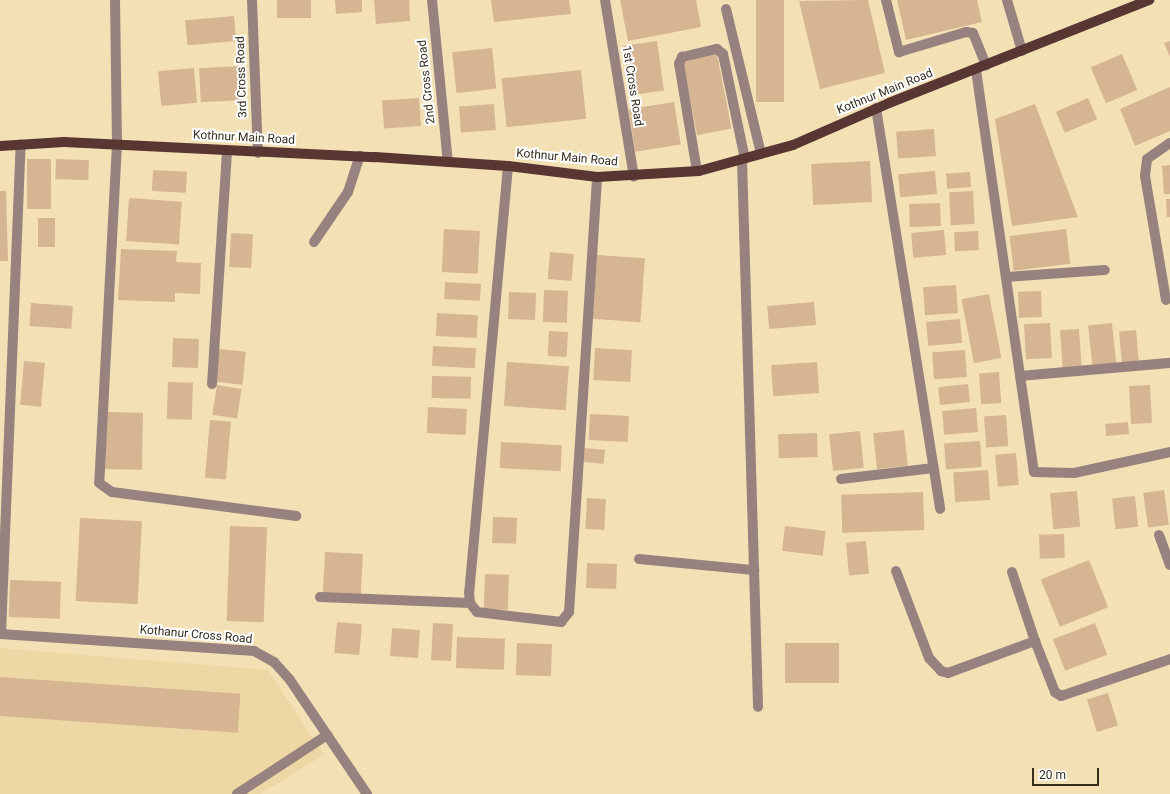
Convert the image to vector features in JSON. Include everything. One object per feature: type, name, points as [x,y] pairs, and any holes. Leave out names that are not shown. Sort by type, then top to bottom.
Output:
[{"type":"main road","name":"Kothnur Main Road","points":[[0,146],[64,142],[258,153],[360,156],[508,166],[596,177],[634,177],[697,171],[793,145],[876,108],[976,70],[1149,0]]},
{"type":"street","points":[[115,0],[117,144],[99,483],[112,492],[296,516]]},
{"type":"street","name":"3rd Cross Road","points":[[252,0],[258,153]]},
{"type":"street","name":"2nd Cross Road","points":[[432,0],[448,162]]},
{"type":"street","name":"1st Cross Road","points":[[605,0],[634,177]]},
{"type":"street","points":[[886,0],[899,52],[966,32],[974,33],[986,65]]},
{"type":"street","points":[[1006,0],[1022,51]]},
{"type":"street","points":[[726,10],[761,154]]},
{"type":"street","points":[[697,171],[679,64],[682,57],[717,49],[723,54],[744,159],[758,707]]},
{"type":"street","points":[[976,70],[1034,472],[1074,473],[1170,452]]},
{"type":"street","points":[[876,108],[940,509]]},
{"type":"street","points":[[1166,300],[1146,176],[1147,159],[1170,143]]},
{"type":"street","points":[[0,634],[21,144]]},
{"type":"street","points":[[212,384],[227,151]]},
{"type":"street","points":[[314,242],[348,192],[360,156]]},
{"type":"street","points":[[508,166],[469,592],[470,604],[477,612],[561,622],[569,612],[596,177]]},
{"type":"street","points":[[1006,277],[1105,270]]},
{"type":"street","points":[[1020,376],[1170,363]]},
{"type":"street","points":[[841,479],[934,468]]},
{"type":"street","points":[[1159,535],[1170,564]]},
{"type":"street","points":[[639,559],[754,570]]},
{"type":"street","points":[[896,571],[929,658],[941,671],[948,673],[1035,641]]},
{"type":"street","points":[[1012,572],[1035,641],[1055,692],[1061,696],[1170,659]]},
{"type":"street","points":[[320,597],[470,604]]},
{"type":"street","name":"Kothanur Cross Road","points":[[0,634],[254,651],[274,662],[327,735],[367,794]]},
{"type":"street","points":[[236,794],[327,735]]},
{"type":"shaded area","points":[[0,648],[268,670],[324,755],[260,794],[0,794]]},
{"type":"building","points":[[277,0],[311,0],[311,18],[277,18]]},
{"type":"building","points":[[335,0],[362,0],[362,12],[336,14]]},
{"type":"building","points":[[374,0],[409,0],[410,21],[376,24]]},
{"type":"building","points":[[491,0],[569,0],[571,14],[494,22]]},
{"type":"building","points":[[620,0],[696,0],[701,27],[628,41]]},
{"type":"building","points":[[756,0],[784,0],[784,102],[756,102]]},
{"type":"building","points":[[868,0],[885,73],[820,89],[799,1]]},
{"type":"building","points":[[897,0],[977,0],[982,22],[906,40]]},
{"type":"building","points":[[234,16],[236,41],[187,45],[185,20]]},
{"type":"building","points":[[657,41],[664,91],[630,95],[623,46]]},
{"type":"building","points":[[1170,41],[1170,57],[1164,43]]},
{"type":"building","points":[[492,48],[496,89],[457,93],[452,52]]},
{"type":"building","points":[[717,54],[732,129],[697,135],[683,61]]},
{"type":"building","points":[[1122,54],[1137,90],[1106,103],[1091,67]]},
{"type":"building","points":[[241,66],[243,100],[201,102],[199,68]]},
{"type":"building","points":[[194,68],[197,103],[161,106],[158,71]]},
{"type":"building","points":[[581,70],[586,119],[507,127],[501,78]]},
{"type":"building","points":[[1170,87],[1170,131],[1135,146],[1120,109]]},
{"type":"building","points":[[419,98],[421,126],[384,129],[382,101]]},
{"type":"building","points":[[1088,98],[1097,119],[1065,133],[1056,112]]},
{"type":"building","points":[[674,102],[681,144],[635,152],[629,109]]},
{"type":"building","points":[[494,104],[496,130],[461,132],[459,106]]},
{"type":"building","points":[[1035,104],[1078,217],[1012,226],[995,119]]},
{"type":"building","points":[[934,129],[936,156],[898,159],[896,132]]},
{"type":"building","points":[[27,159],[51,159],[51,209],[27,209]]},
{"type":"building","points":[[56,159],[89,160],[88,180],[55,179]]},
{"type":"building","points":[[870,161],[872,202],[813,205],[811,164]]},
{"type":"building","points":[[1170,165],[1170,194],[1164,194],[1162,166]]},
{"type":"building","points":[[153,170],[187,172],[186,193],[152,191]]},
{"type":"building","points":[[935,171],[937,194],[900,197],[898,174]]},
{"type":"building","points":[[970,172],[971,187],[947,189],[946,174]]},
{"type":"building","points":[[0,191],[6,191],[8,261],[0,261]]},
{"type":"building","points":[[973,191],[975,224],[951,225],[949,192]]},
{"type":"building","points":[[129,198],[182,202],[179,245],[126,241]]},
{"type":"building","points":[[1166,199],[1170,199],[1170,217],[1167,217]]},
{"type":"building","points":[[940,203],[941,226],[910,227],[909,204]]},
{"type":"building","points":[[38,218],[55,218],[55,247],[38,247]]},
{"type":"building","points":[[444,229],[480,231],[478,274],[442,272]]},
{"type":"building","points":[[1066,229],[1070,264],[1014,271],[1009,236]]},
{"type":"building","points":[[944,230],[946,255],[913,258],[911,233]]},
{"type":"building","points":[[978,231],[979,250],[955,251],[954,232]]},
{"type":"building","points":[[231,233],[253,234],[251,268],[229,267]]},
{"type":"building","points":[[121,249],[177,251],[176,262],[201,263],[200,294],[175,293],[175,302],[118,300]]},
{"type":"building","points":[[550,252],[574,254],[572,281],[548,279]]},
{"type":"building","points":[[597,255],[645,258],[640,322],[593,319]]},
{"type":"building","points":[[445,282],[481,284],[480,301],[444,299]]},
{"type":"building","points":[[956,285],[958,313],[925,315],[923,287]]},
{"type":"building","points":[[544,290],[568,291],[567,323],[543,322]]},
{"type":"building","points":[[1041,291],[1042,317],[1019,318],[1018,292]]},
{"type":"building","points":[[509,292],[536,293],[535,320],[508,319]]},
{"type":"building","points":[[989,294],[1001,358],[974,363],[962,299]]},
{"type":"building","points":[[814,302],[816,325],[769,329],[767,306]]},
{"type":"building","points":[[31,303],[73,306],[71,329],[29,326]]},
{"type":"building","points":[[437,313],[478,315],[477,338],[436,336]]},
{"type":"building","points":[[960,319],[962,343],[928,346],[926,322]]},
{"type":"building","points":[[1050,323],[1052,358],[1026,359],[1024,324]]},
{"type":"building","points":[[1112,323],[1116,364],[1092,366],[1088,326]]},
{"type":"building","points":[[1079,329],[1082,369],[1063,370],[1060,330]]},
{"type":"building","points":[[1136,330],[1139,365],[1122,366],[1119,331]]},
{"type":"building","points":[[549,331],[568,332],[567,357],[548,356]]},
{"type":"building","points":[[173,338],[199,339],[198,368],[172,367]]},
{"type":"building","points":[[433,346],[476,348],[475,368],[432,366]]},
{"type":"building","points":[[595,348],[632,350],[630,382],[593,380]]},
{"type":"building","points":[[219,349],[246,352],[242,385],[216,382]]},
{"type":"building","points":[[965,350],[967,377],[934,379],[932,352]]},
{"type":"building","points":[[24,361],[45,363],[41,407],[20,405]]},
{"type":"building","points":[[507,362],[569,366],[566,410],[504,406]]},
{"type":"building","points":[[817,362],[819,393],[773,396],[771,365]]},
{"type":"building","points":[[999,372],[1001,403],[981,404],[979,373]]},
{"type":"building","points":[[432,376],[471,377],[471,399],[432,398]]},
{"type":"building","points":[[168,382],[193,383],[192,420],[167,419]]},
{"type":"building","points":[[968,384],[970,402],[940,405],[938,387]]},
{"type":"building","points":[[217,385],[242,389],[237,419],[212,415]]},
{"type":"building","points":[[1150,385],[1152,423],[1131,424],[1129,386]]},
{"type":"building","points":[[428,407],[467,409],[466,435],[427,433]]},
{"type":"building","points":[[976,408],[978,432],[944,435],[942,411]]},
{"type":"building","points":[[104,412],[143,413],[142,470],[103,469]]},
{"type":"building","points":[[590,414],[629,416],[628,442],[589,440]]},
{"type":"building","points":[[1006,415],[1008,446],[986,447],[984,417]]},
{"type":"building","points":[[210,420],[231,422],[226,480],[205,478]]},
{"type":"building","points":[[1128,422],[1129,434],[1106,436],[1105,424]]},
{"type":"building","points":[[904,430],[908,466],[877,469],[873,433]]},
{"type":"building","points":[[860,431],[864,468],[833,471],[829,434]]},
{"type":"building","points":[[817,433],[818,457],[779,458],[778,434]]},
{"type":"building","points":[[980,441],[982,467],[946,469],[944,444]]},
{"type":"building","points":[[501,442],[562,445],[561,471],[500,468]]},
{"type":"building","points":[[584,448],[605,450],[604,464],[583,462]]},
{"type":"building","points":[[1016,453],[1019,485],[998,487],[995,455]]},
{"type":"building","points":[[988,470],[990,500],[955,502],[953,472]]},
{"type":"building","points":[[1164,490],[1169,525],[1148,528],[1143,493]]},
{"type":"building","points":[[1077,491],[1080,527],[1053,529],[1050,493]]},
{"type":"building","points":[[923,492],[924,530],[842,533],[841,495]]},
{"type":"building","points":[[1135,496],[1138,527],[1115,529],[1112,498]]},
{"type":"building","points":[[587,498],[606,499],[604,530],[585,529]]},
{"type":"building","points":[[493,517],[517,518],[516,544],[492,543]]},
{"type":"building","points":[[80,518],[142,521],[138,604],[76,601]]},
{"type":"building","points":[[230,526],[267,527],[264,622],[227,621]]},
{"type":"building","points":[[785,526],[826,531],[823,556],[782,551]]},
{"type":"building","points":[[1064,534],[1065,558],[1040,559],[1039,535]]},
{"type":"building","points":[[866,541],[869,574],[849,576],[846,543]]},
{"type":"building","points":[[325,552],[363,554],[361,596],[323,594]]},
{"type":"building","points":[[1089,560],[1108,607],[1060,627],[1041,579]]},
{"type":"building","points":[[587,563],[617,564],[616,589],[586,588]]},
{"type":"building","points":[[485,574],[509,575],[508,610],[484,609]]},
{"type":"building","points":[[10,580],[61,582],[60,619],[9,617]]},
{"type":"building","points":[[337,622],[362,624],[359,655],[334,653]]},
{"type":"building","points":[[433,623],[453,624],[451,661],[431,660]]},
{"type":"building","points":[[1095,623],[1107,655],[1065,671],[1053,639]]},
{"type":"building","points":[[392,628],[420,630],[418,658],[390,656]]},
{"type":"building","points":[[457,637],[505,639],[504,670],[456,668]]},
{"type":"building","points":[[517,643],[552,644],[551,676],[516,675]]},
{"type":"building","points":[[785,643],[839,643],[839,683],[785,683]]},
{"type":"building","points":[[0,677],[240,694],[238,733],[0,716]]},
{"type":"building","points":[[1108,693],[1118,726],[1097,732],[1087,699]]}]
